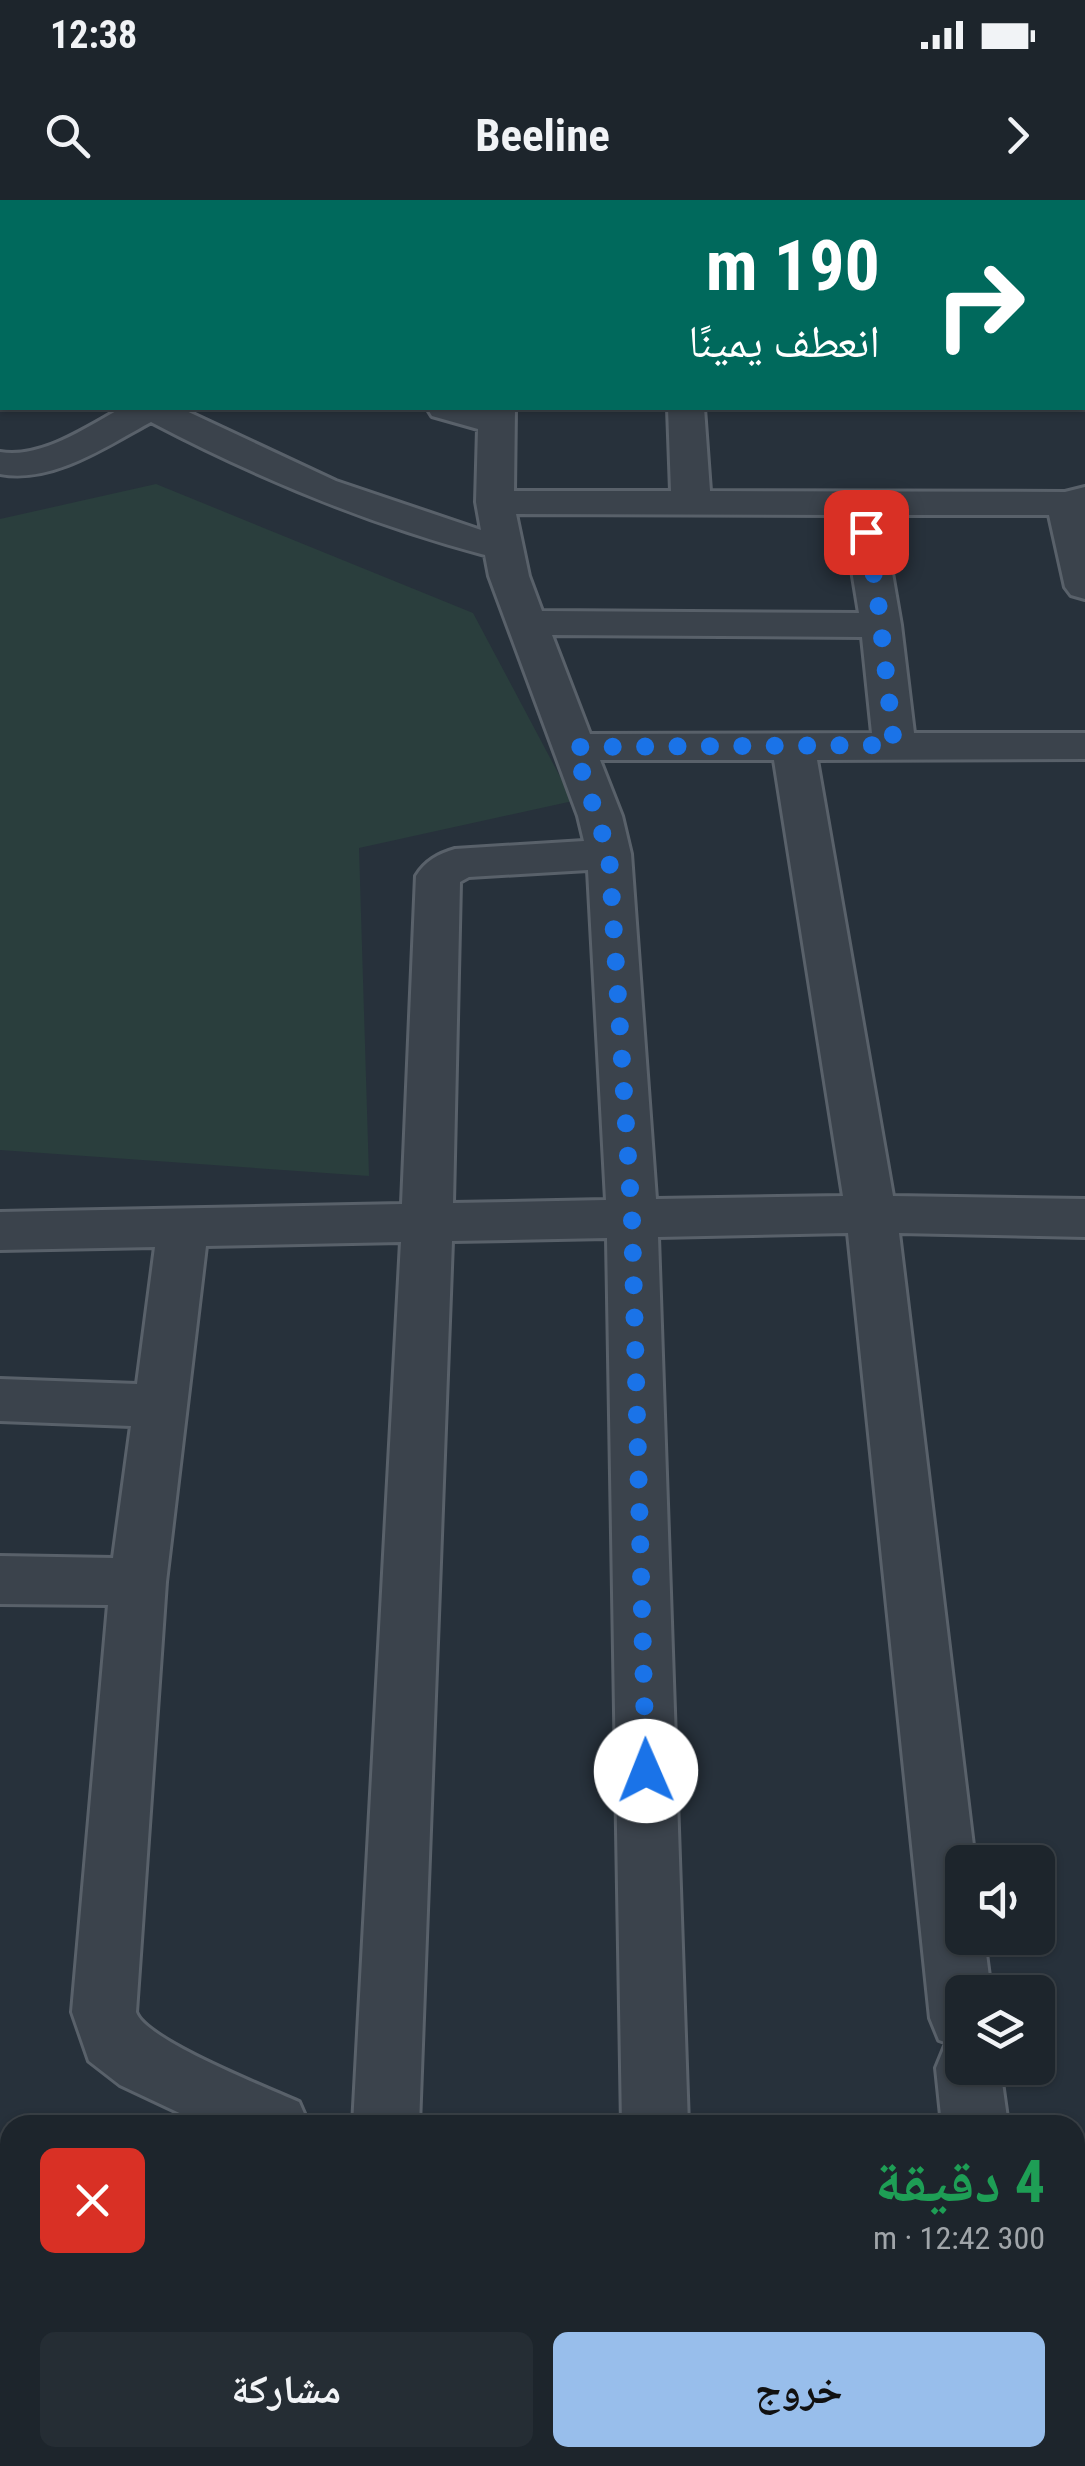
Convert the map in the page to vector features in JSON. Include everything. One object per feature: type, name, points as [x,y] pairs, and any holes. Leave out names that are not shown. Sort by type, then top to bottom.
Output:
[{"type":"street","points":[[0,463],[27,466],[147,410]]},
{"type":"street","points":[[155,410],[341,498],[418,525],[498,525],[690,502],[1075,502],[1085,588]]},
{"type":"street","points":[[460,410],[496,415],[498,525],[527,623],[609,854],[632,1220],[655,2115]]},
{"type":"street","points":[[686,410],[690,502]]},
{"type":"street","points":[[860,501],[881,625],[894,745]]},
{"type":"street","points":[[527,623],[881,625]]},
{"type":"street","points":[[574,747],[1085,746]]},
{"type":"street","points":[[793,747],[872,1214],[957,1975]]},
{"type":"street","points":[[386,2115],[427,1224],[438,876],[444,869],[469,862],[609,854]]},
{"type":"street","points":[[0,1231],[872,1214],[1085,1218]]},
{"type":"street","points":[[183,1230],[138,1582],[104,2012],[112,2039],[143,2063],[255,2115]]},
{"type":"street","points":[[0,1400],[162,1406]]},
{"type":"street","points":[[0,1580],[138,1582]]},
{"type":"street","points":[[970,2085],[974,2115]]},
{"type":"green space","points":[[156,484],[473,613],[573,801],[359,848],[369,1176],[0,1150],[0,519]]},
{"type":"route","points":[[646,1771],[632,1220],[609,854],[600,816],[574,747],[894,745],[877,592],[866,532]]}]
